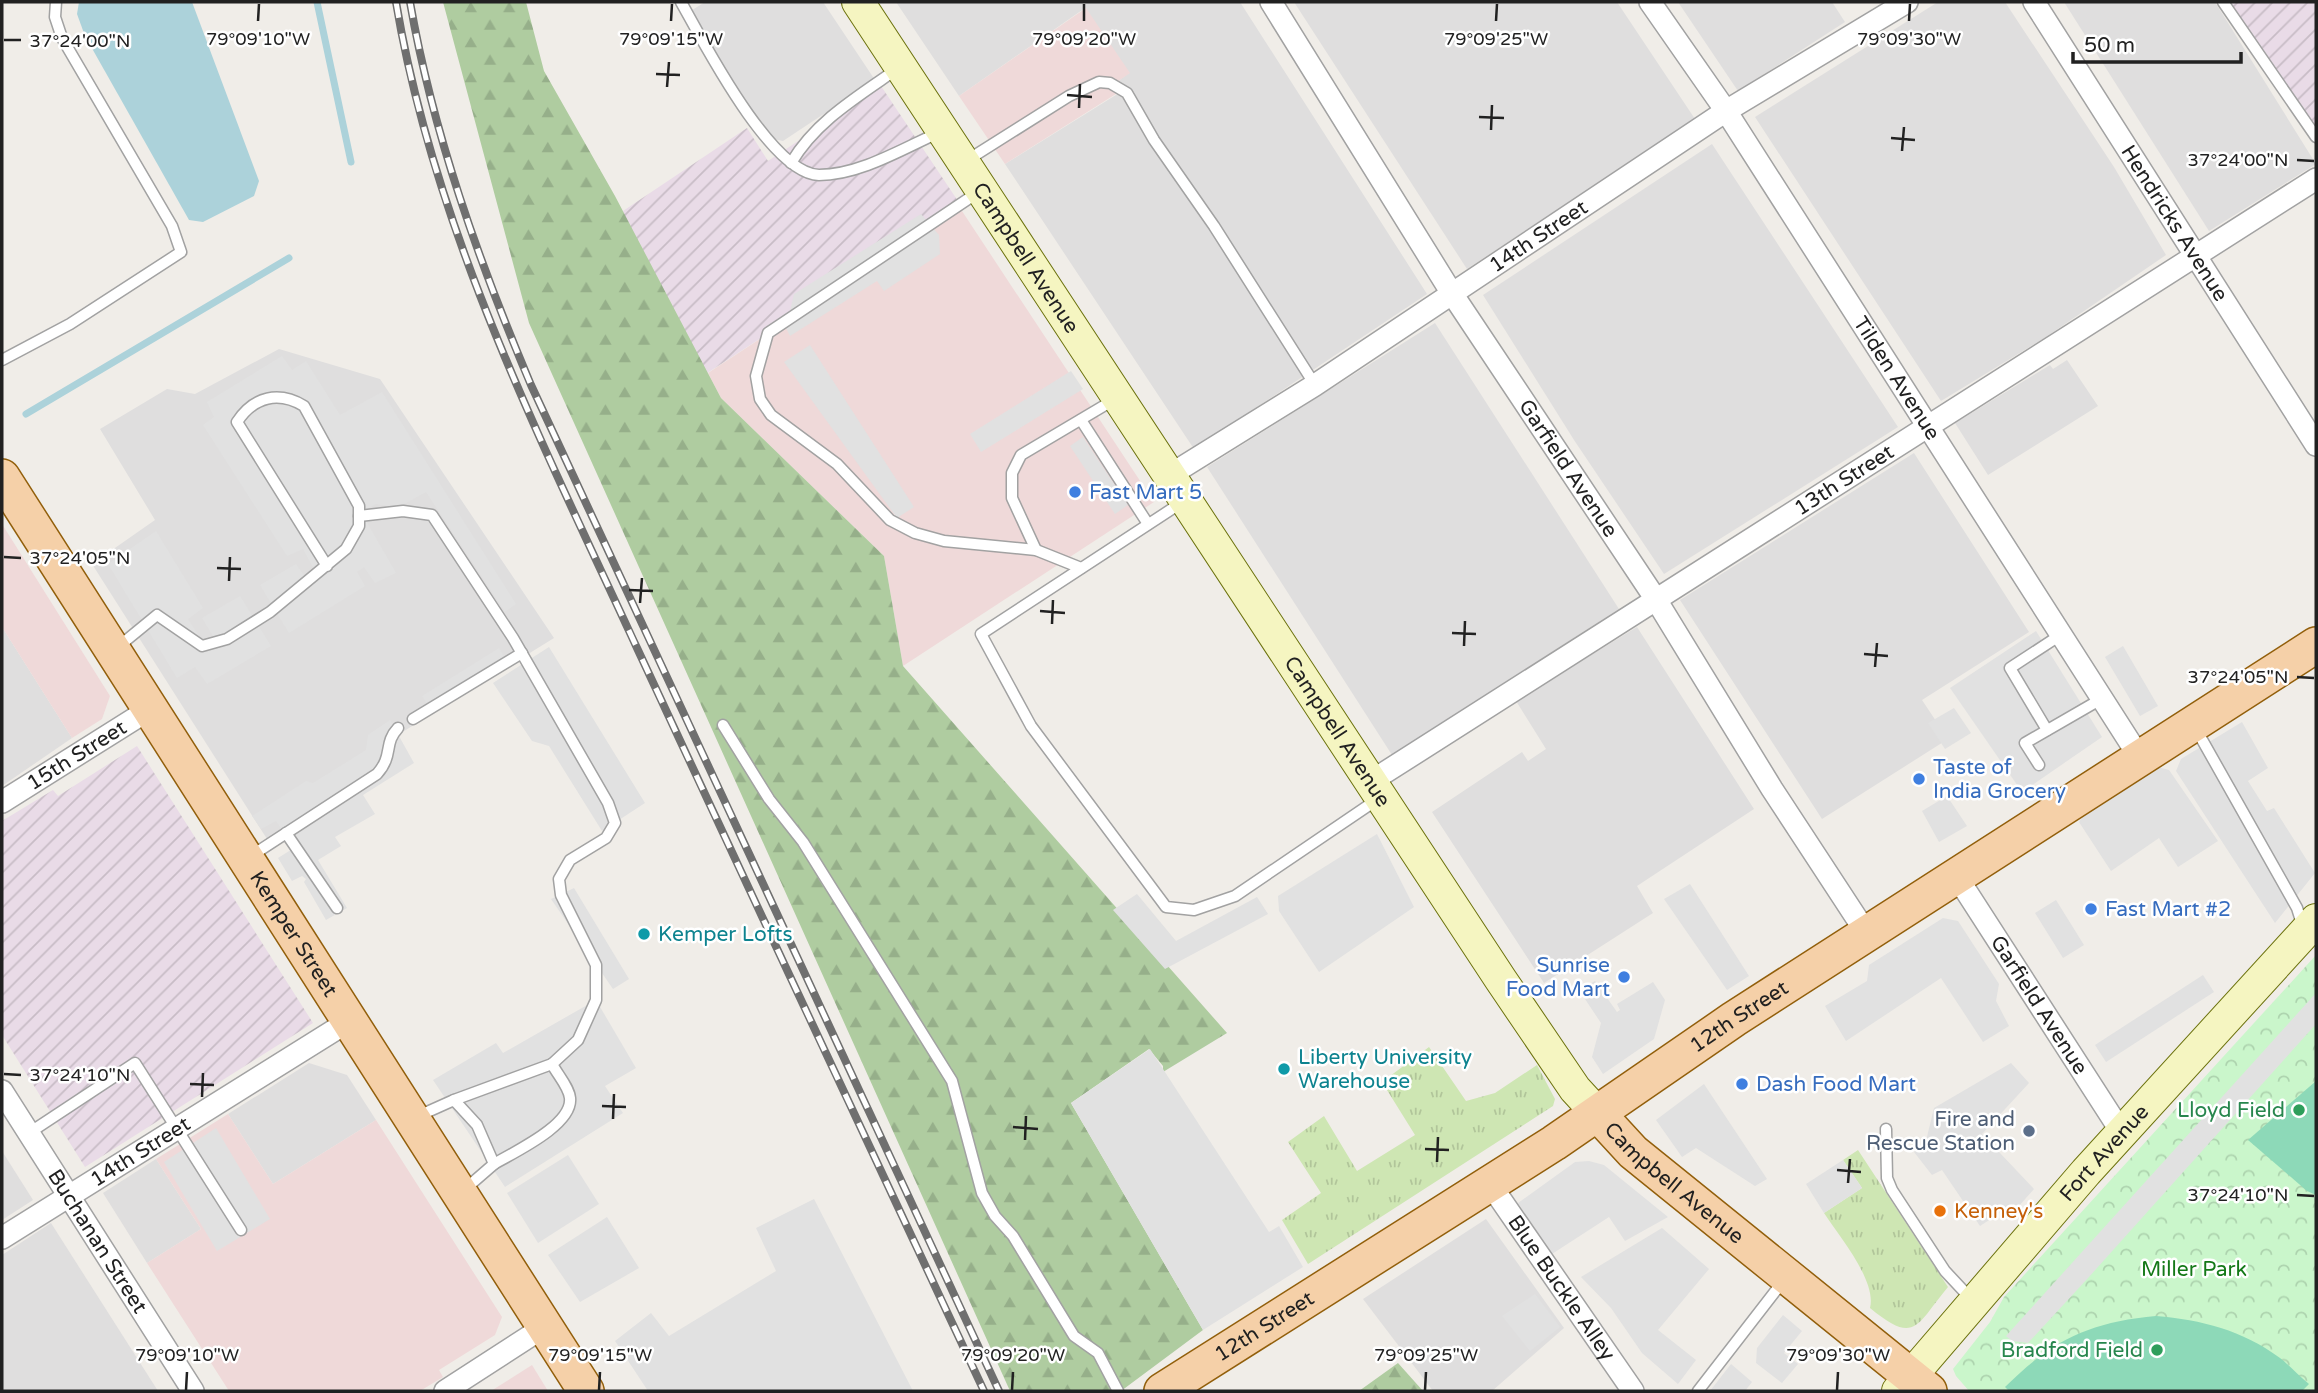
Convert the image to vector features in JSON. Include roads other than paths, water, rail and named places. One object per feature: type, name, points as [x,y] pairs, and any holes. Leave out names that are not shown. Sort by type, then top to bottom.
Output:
[{"type":"main road","name":"Campbell Avenue","points":[[859,2],[1375,790],[1575,1089],[1633,1152],[1787,1276],[1913,1386]]},
{"type":"main road","name":"Kemper Street","points":[[2,477],[586,1391]]},
{"type":"main road","name":"12th Street","points":[[1162,1391],[1490,1184],[1598,1114],[1697,1043],[2316,645]]},
{"type":"main road","name":"Fort Avenue","points":[[1913,1386],[1974,1302],[2122,1133],[2311,927]]},
{"type":"street","name":"Garfield Avenue","points":[[1271,2],[1451,292],[1655,598],[1772,789],[1867,934]]},
{"type":"street","name":"Tilden Avenue","points":[[1650,2],[1726,111],[2140,758]]},
{"type":"street","name":"14th Street","points":[[1178,487],[1315,385],[1451,292],[1726,111],[1908,2]]},
{"type":"street","name":"Hendricks Avenue","points":[[2034,2],[2316,445]]},
{"type":"street","name":"13th Street","points":[[1375,790],[1655,598],[2316,179]]},
{"type":"street","name":"15th Street","points":[[2,802],[150,709]]},
{"type":"street","name":"Garfield Avenue","points":[[1957,877],[2122,1133]]},
{"type":"street","name":"14th Street","points":[[2,1238],[349,1021]]},
{"type":"street","name":"Buchanan Street","points":[[2,1091],[193,1391]]},
{"type":"street","name":"Blue Buckle Alley","points":[[1490,1184],[1633,1391]]},
{"type":"street","points":[[445,1391],[544,1327]]},
{"type":"lane","points":[[2,360],[70,324],[181,252],[172,226],[62,38],[55,17],[56,2]]},
{"type":"lane","points":[[681,2],[761,134],[791,163],[817,175],[863,166],[943,131]]},
{"type":"lane","points":[[2223,2],[2316,137]]},
{"type":"lane","points":[[791,163],[805,140],[832,115],[901,67]]},
{"type":"lane","points":[[964,162],[1069,96],[1099,82],[1110,83],[1127,93],[1154,140],[1214,226],[1315,385]]},
{"type":"lane","points":[[982,190],[768,333],[756,376],[760,399],[771,415],[837,464],[890,520],[915,533],[944,541],[1036,550],[1081,568]]},
{"type":"lane","points":[[113,651],[157,615],[202,646],[227,639],[270,612],[327,566],[346,548],[359,526],[359,506],[304,406],[288,397],[260,400],[244,411],[237,422],[327,566]]},
{"type":"lane","points":[[1036,550],[1012,498],[1012,474],[1021,455],[1119,397]]},
{"type":"lane","points":[[1081,420],[1148,524]]},
{"type":"lane","points":[[1178,487],[1148,524],[981,634],[1031,726],[1166,907],[1194,910],[1235,896],[1375,790]]},
{"type":"lane","points":[[359,516],[403,511],[432,515],[522,653],[608,803],[615,823],[606,838],[569,860],[559,878],[561,895],[596,965],[596,1000],[578,1040],[552,1064],[454,1100],[412,1119]]},
{"type":"lane","points":[[2047,730],[2010,668],[2062,634]]},
{"type":"lane","points":[[414,719],[522,653]]},
{"type":"lane","points":[[2039,765],[2025,743],[2103,698]]},
{"type":"lane","points":[[2193,724],[2297,908],[2311,927]]},
{"type":"lane","points":[[723,726],[769,799],[803,842],[952,1081],[982,1193],[995,1216],[1013,1236],[1074,1336],[1098,1353],[1118,1391]]},
{"type":"lane","points":[[246,860],[377,774],[388,762],[389,742],[398,728]]},
{"type":"lane","points":[[286,833],[337,908]]},
{"type":"lane","points":[[29,1133],[135,1063],[241,1230]]},
{"type":"lane","points":[[460,1194],[494,1164],[561,1122],[569,1110],[570,1096],[552,1064]]},
{"type":"lane","points":[[454,1100],[477,1125],[494,1164]]},
{"type":"lane","points":[[1886,1129],[1887,1178],[1892,1190],[1945,1271],[1974,1302]]},
{"type":"lane","points":[[1698,1391],[1787,1276]]},
{"type":"water","points":[[79,2],[192,2],[259,181],[254,196],[203,222],[189,220],[85,36],[77,14]]},
{"type":"waterway","points":[[317,2],[351,162]]},
{"type":"waterway","points":[[26,414],[289,258]]},
{"type":"railway","points":[[396,2],[413,87],[436,170],[495,332],[564,491],[984,1391]]},
{"type":"railway","points":[[410,2],[431,100],[460,197],[493,292],[531,385],[999,1391]]},
{"type":"place","name":"Fast Mart 5","points":[[1075,492]]},
{"type":"place","name":"Taste of India Grocery","points":[[1919,779]]},
{"type":"place","name":"Fast Mart #2","points":[[2091,909]]},
{"type":"place","name":"Kemper Lofts","points":[[644,934]]},
{"type":"place","name":"Sunrise Food Mart","points":[[1624,977]]},
{"type":"place","name":"Liberty University Warehouse","points":[[1284,1069]]},
{"type":"place","name":"Dash Food Mart","points":[[1742,1084]]},
{"type":"place","name":"Lloyd Field","points":[[2299,1110]]},
{"type":"place","name":"Fire and Rescue Station","points":[[2029,1131]]},
{"type":"place","name":"Kenney's","points":[[1940,1211]]},
{"type":"place","name":"Bradford Field","points":[[2157,1350]]},
{"type":"park label","name":"Miller Park","points":[[2194,1269]]}]
